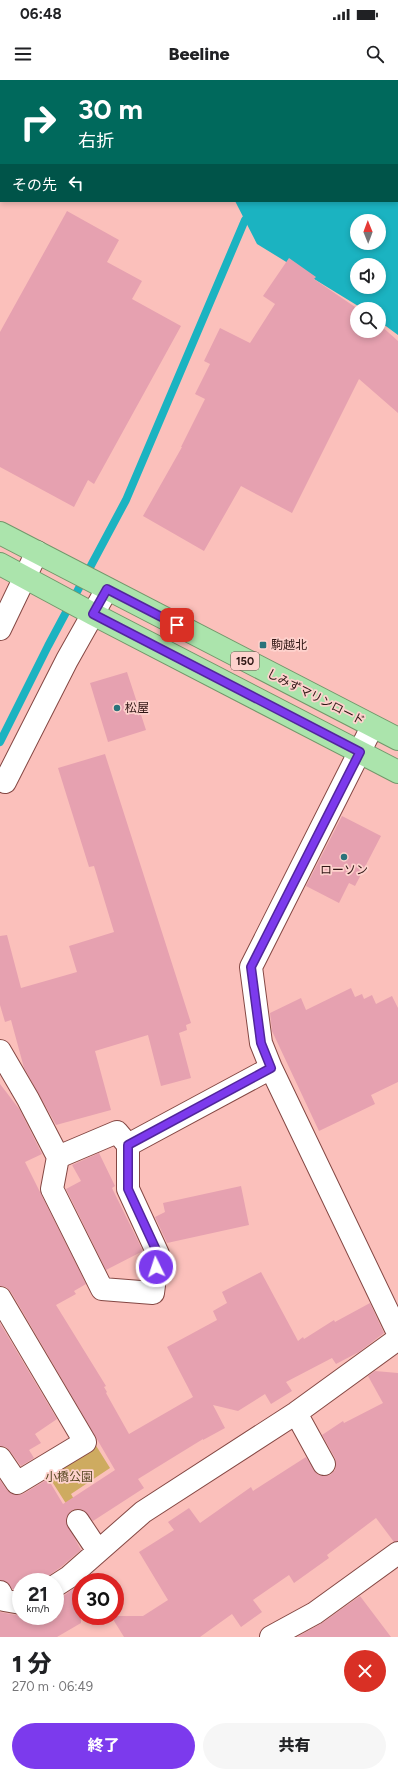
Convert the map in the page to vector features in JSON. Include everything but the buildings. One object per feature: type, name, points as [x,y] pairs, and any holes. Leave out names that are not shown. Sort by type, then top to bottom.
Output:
[{"type":"highway","name":"しみずマリンロード","points":[[0,533],[398,739]]},
{"type":"highway","name":"150","points":[[0,564],[86,611],[398,772]]},
{"type":"street","points":[[0,629],[37,552]]},
{"type":"street","points":[[3,773],[67,660],[86,611],[100,585]]},
{"type":"street","points":[[372,726],[251,967],[261,1043],[271,1068],[398,1333]]},
{"type":"street","points":[[0,1051],[28,1099],[58,1157],[52,1189],[102,1289],[153,1293],[158,1254],[128,1189],[128,1145],[117,1132],[58,1157]]},
{"type":"street","points":[[128,1145],[271,1068]]},
{"type":"street","points":[[0,1298],[85,1442],[17,1483],[0,1458]]},
{"type":"street","points":[[64,1580],[143,1512],[296,1413],[398,1340]]},
{"type":"street","points":[[296,1413],[324,1464]]},
{"type":"street","points":[[78,1521],[98,1551]]},
{"type":"street","points":[[271,1637],[315,1612],[398,1553]]},
{"type":"street","points":[[0,1592],[4,1600],[12,1601]]},
{"type":"green space","name":"小橋公園","points":[[95,1444],[110,1468],[71,1494],[79,1508],[72,1513],[46,1472]]},
{"type":"water","points":[[236,202],[398,202],[398,335],[386,326],[386,302],[352,302],[257,244]]},
{"type":"waterway","points":[[0,742],[48,646],[126,500],[245,220]]},
{"type":"place","name":"駒越北","points":[[263,645]]},
{"type":"place","name":"松屋","points":[[117,708]]},
{"type":"place","name":"ローソン","points":[[344,857]]},
{"type":"route","points":[[156,1267],[158,1254],[128,1189],[128,1145],[271,1068],[261,1043],[251,967],[360,752],[93,614],[107,589],[177,625]]}]
